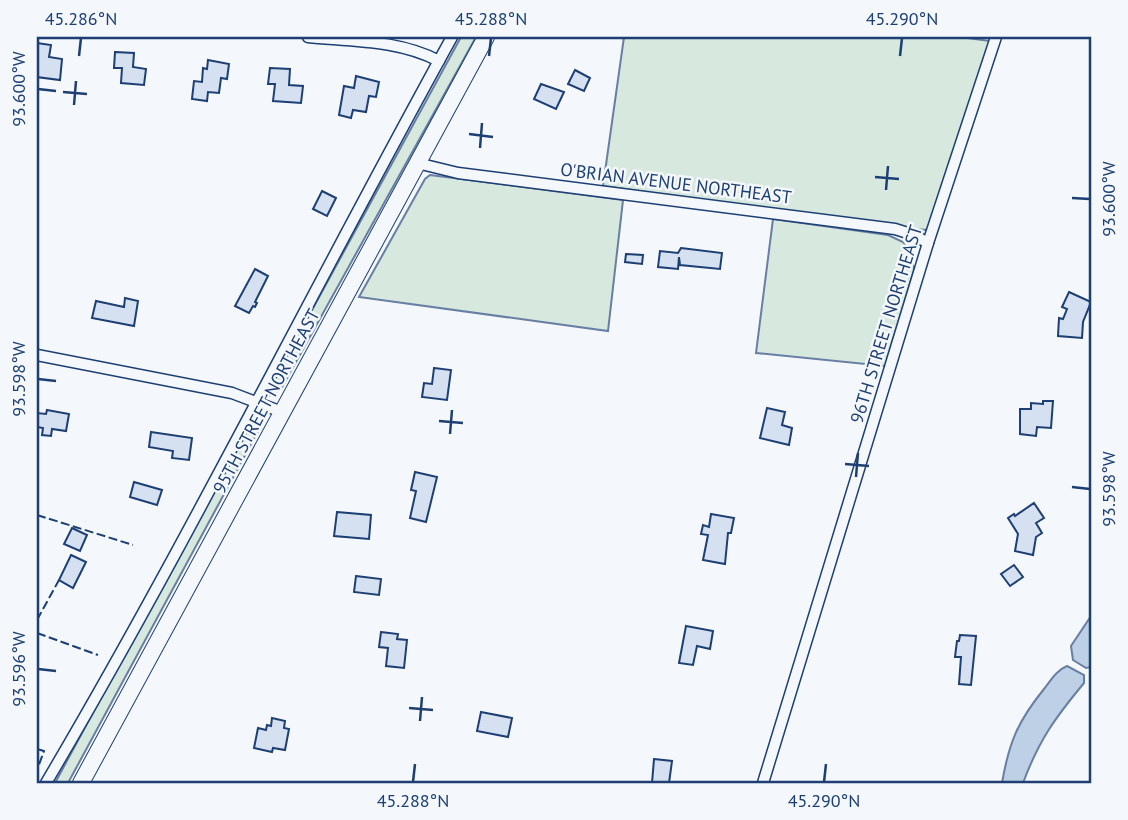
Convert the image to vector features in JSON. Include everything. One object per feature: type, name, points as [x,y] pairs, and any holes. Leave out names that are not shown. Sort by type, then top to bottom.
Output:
[{"type":"main road","name":"95TH STREET NORTHEAST","points":[[81,783],[486,37]]},
{"type":"street","points":[[308,37],[404,47],[421,51],[439,61]]},
{"type":"street","points":[[46,783],[93,704],[452,37]]},
{"type":"street","name":"96TH STREET NORTHEAST","points":[[763,783],[928,243],[996,37]]},
{"type":"street","name":"O'BRIAN AVENUE NORTHEAST","points":[[417,163],[458,173],[895,229],[915,235],[928,243]]},
{"type":"street","points":[[37,355],[232,393],[282,412]]},
{"type":"shaded area","points":[[461,37],[476,37],[281,389],[270,395],[270,387]]},
{"type":"shaded area","points":[[624,37],[960,37],[990,41],[928,228],[925,230],[603,186]]},
{"type":"shaded area","points":[[430,175],[623,200],[608,331],[359,297],[425,179]]},
{"type":"shaded area","points":[[773,219],[888,235],[903,242],[910,251],[914,270],[885,366],[756,353]]},
{"type":"shaded area","points":[[254,415],[262,415],[263,422],[68,783],[55,783]]},
{"type":"water","points":[[1091,616],[1091,667],[1086,668],[1073,660],[1071,646]]},
{"type":"water","points":[[1067,666],[1084,675],[1084,683],[1049,730],[1023,783],[1002,783],[1008,756],[1021,722],[1052,679]]},
{"type":"building","points":[[37,43],[51,45],[49,57],[62,59],[60,80],[37,77]]},
{"type":"building","points":[[115,52],[134,53],[133,67],[146,69],[144,85],[121,83],[122,68],[114,68]]},
{"type":"building","points":[[208,60],[229,64],[227,79],[221,78],[219,93],[208,92],[207,101],[192,99],[194,81],[202,82],[203,68],[207,69]]},
{"type":"building","points":[[270,68],[290,69],[289,85],[303,86],[301,103],[273,101],[275,84],[268,84]]},
{"type":"building","points":[[575,70],[590,78],[584,91],[568,84]]},
{"type":"building","points":[[356,76],[379,82],[376,97],[369,96],[366,112],[353,110],[351,118],[339,115],[344,86],[354,88]]},
{"type":"building","points":[[541,84],[564,92],[556,109],[534,99]]},
{"type":"building","points":[[322,191],[336,198],[327,216],[313,209]]},
{"type":"building","points":[[681,248],[722,253],[720,269],[680,265],[679,257],[678,269],[658,267],[660,251],[678,253]]},
{"type":"building","points":[[626,254],[643,255],[642,264],[625,262]]},
{"type":"building","points":[[255,269],[268,276],[255,307],[253,306],[249,313],[235,306]]},
{"type":"building","points":[[1069,292],[1091,302],[1083,322],[1082,338],[1058,336],[1059,318],[1063,319],[1067,309],[1062,307]]},
{"type":"building","points":[[125,298],[138,301],[134,326],[92,318],[96,301],[124,307]]},
{"type":"building","points":[[434,368],[451,370],[447,400],[422,397],[424,383],[432,384]]},
{"type":"building","points":[[1043,401],[1053,401],[1051,428],[1037,427],[1036,436],[1020,434],[1020,409],[1031,409],[1031,403],[1043,404]]},
{"type":"building","points":[[767,408],[785,412],[782,425],[792,428],[789,445],[760,438]]},
{"type":"building","points":[[47,410],[69,414],[66,431],[52,429],[51,436],[42,435],[43,428],[37,427],[37,413],[46,414]]},
{"type":"building","points":[[151,432],[192,438],[189,460],[172,458],[173,451],[149,447]]},
{"type":"building","points":[[415,472],[437,477],[426,522],[410,518],[416,491],[411,490]]},
{"type":"building","points":[[134,482],[162,490],[157,505],[130,497]]},
{"type":"building","points":[[1034,503],[1044,518],[1036,523],[1042,533],[1036,537],[1033,555],[1015,551],[1018,534],[1008,518]]},
{"type":"building","points":[[337,512],[371,515],[369,539],[334,536]]},
{"type":"building","points":[[711,514],[734,518],[731,533],[728,533],[725,564],[703,560],[708,535],[701,534],[703,525],[709,527]]},
{"type":"building","points":[[72,528],[87,535],[80,551],[64,544]]},
{"type":"building","points":[[71,555],[86,562],[73,588],[59,580]]},
{"type":"building","points":[[1014,565],[1023,577],[1010,586],[1001,574]]},
{"type":"building","points":[[356,576],[381,579],[379,595],[354,592]]},
{"type":"building","points":[[686,626],[713,631],[710,649],[697,646],[693,665],[679,663]]},
{"type":"building","points":[[381,632],[398,634],[397,639],[407,640],[404,668],[386,666],[388,648],[379,647]]},
{"type":"building","points":[[960,635],[976,636],[971,685],[959,684],[961,657],[955,657]]},
{"type":"building","points":[[481,712],[512,718],[508,737],[477,731]]},
{"type":"building","points":[[272,718],[285,721],[284,728],[289,729],[285,750],[273,748],[272,752],[254,748],[258,728],[266,730],[267,725],[271,726]]},
{"type":"building","points":[[654,759],[672,761],[669,783],[652,783]]},
{"type":"fence","points":[[37,515],[133,545]]},
{"type":"fence","points":[[37,620],[59,580]]},
{"type":"fence","points":[[37,633],[98,655]]},
{"type":"fence","points":[[37,749],[44,751],[37,770]]}]
